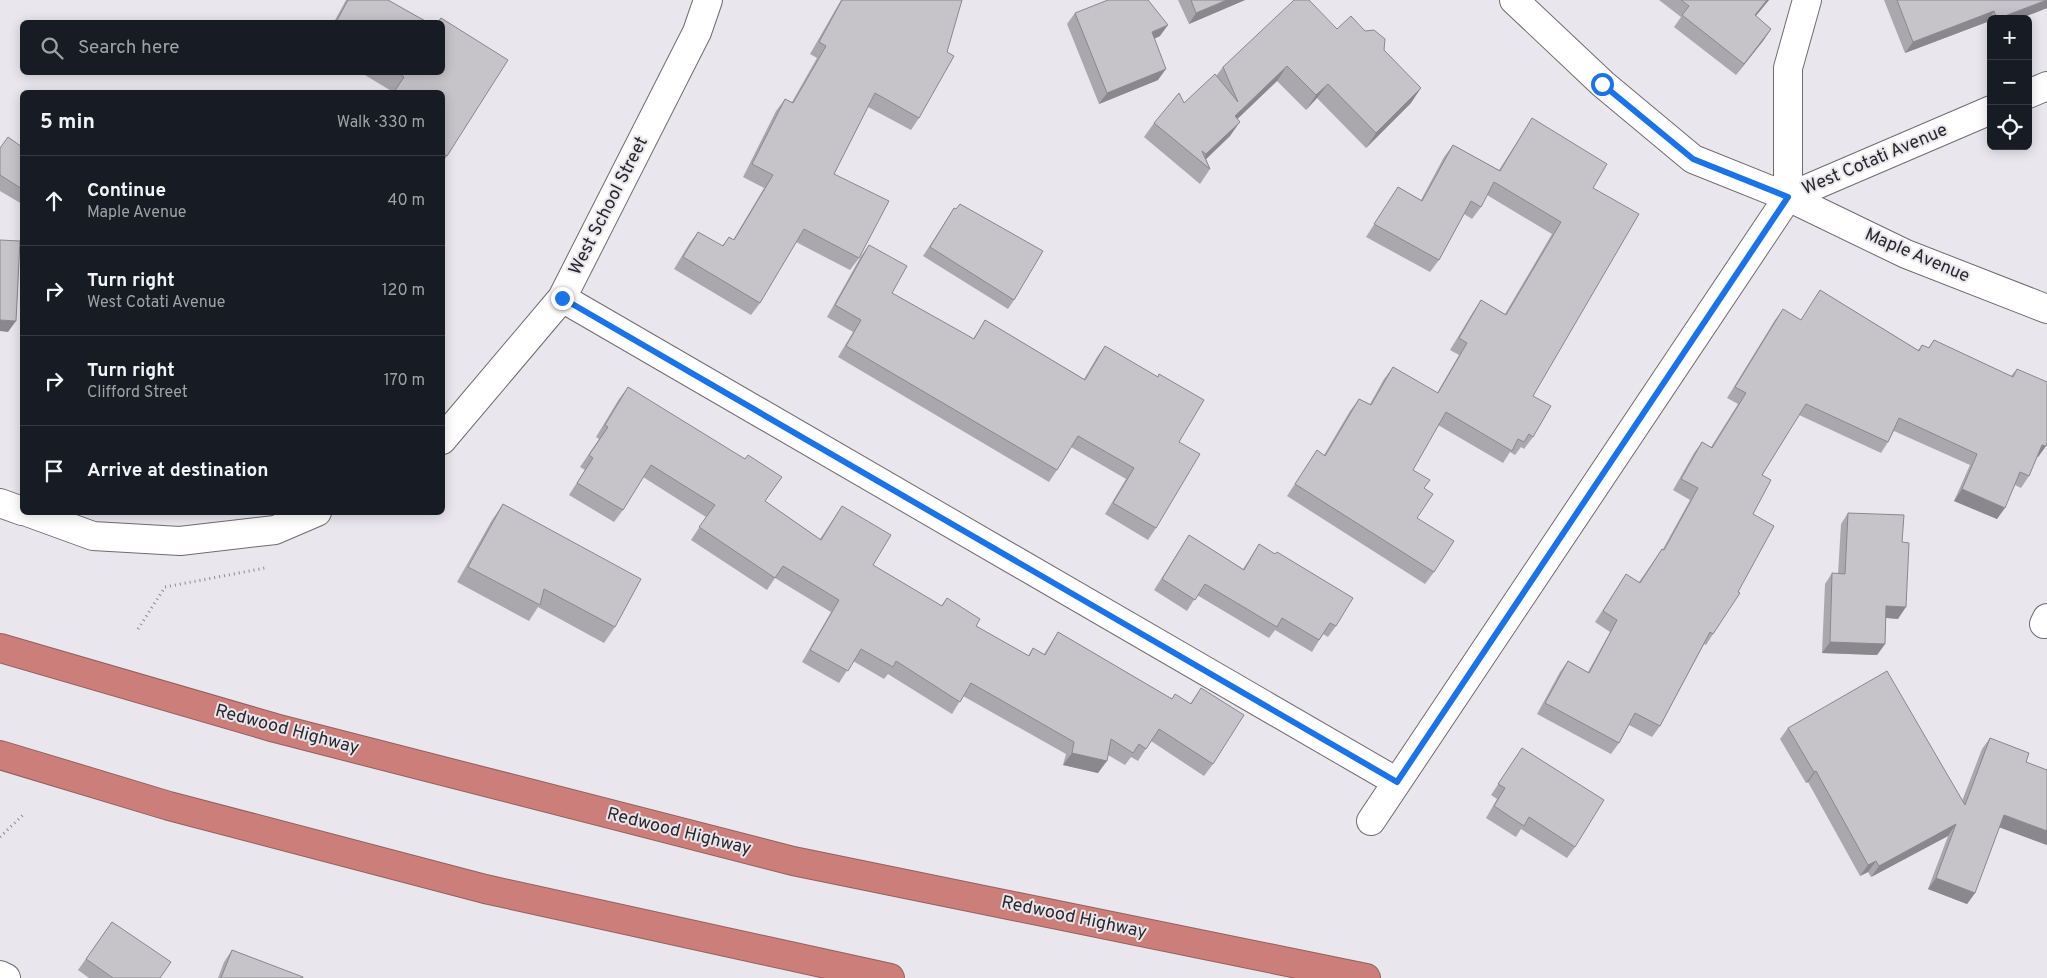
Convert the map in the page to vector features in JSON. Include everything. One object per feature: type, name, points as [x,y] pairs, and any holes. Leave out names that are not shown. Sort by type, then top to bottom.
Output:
[{"type":"highway","name":"Redwood Highway","points":[[0,648],[275,728],[793,861],[1366,978]]},
{"type":"highway","points":[[0,755],[169,806],[485,889],[890,978]]},
{"type":"street","name":"West School Street","points":[[445,436],[562,298],[697,32],[708,0]]},
{"type":"street","name":"Maple Avenue","points":[[1514,0],[1602,84],[1693,159],[1788,197],[1906,254],[2047,309]]},
{"type":"street","points":[[1788,197],[1788,68],[1807,0]]},
{"type":"street","points":[[2032,92],[2047,86]]},
{"type":"street","name":"West Cotati Avenue","points":[[1371,821],[1788,197],[1987,112]]},
{"type":"street","points":[[562,298],[1397,782]]},
{"type":"street","points":[[0,503],[20,510]]},
{"type":"street","points":[[35,515],[93,536],[180,541],[275,530],[310,515]]},
{"type":"street","points":[[0,976],[6,978]]},
{"type":"path","points":[[0,837],[23,815]]},
{"type":"building","points":[[348,0],[388,0],[423,20],[337,20]]},
{"type":"building","points":[[842,0],[962,0],[947,52],[954,56],[919,118],[875,93],[834,174],[889,201],[859,258],[804,229],[760,303],[683,257],[698,232],[723,246],[729,237],[734,240],[773,175],[752,164],[785,99],[793,103],[826,46],[819,42]]},
{"type":"building","points":[[1108,0],[1148,0],[1168,25],[1152,32],[1166,69],[1107,93],[1075,13]]},
{"type":"building","points":[[1191,0],[1227,0],[1196,13]]},
{"type":"building","points":[[1294,0],[1309,0],[1337,29],[1351,16],[1365,31],[1374,30],[1385,39],[1384,50],[1421,88],[1376,133],[1328,84],[1316,95],[1287,66],[1235,116],[1240,122],[1206,154],[1202,151],[1210,169],[1154,123],[1179,93],[1184,103],[1215,74],[1238,102],[1223,67]]},
{"type":"building","points":[[1681,0],[1767,0],[1755,15],[1771,29],[1744,64],[1682,15],[1689,6]]},
{"type":"building","points":[[1897,0],[2047,0],[2008,15],[1996,15],[1994,11],[1913,42]]},
{"type":"building","points":[[445,21],[508,60],[447,156],[445,155],[445,90],[395,90],[404,77],[401,75],[445,75]]},
{"type":"building","points":[[1532,118],[1607,164],[1593,188],[1639,214],[1533,396],[1551,406],[1533,437],[1529,434],[1524,442],[1518,439],[1512,451],[1446,412],[1413,470],[1430,480],[1424,488],[1433,494],[1417,518],[1454,541],[1434,572],[1295,484],[1317,450],[1325,456],[1359,399],[1371,405],[1393,367],[1438,393],[1467,343],[1459,338],[1481,300],[1506,315],[1561,222],[1494,182],[1481,207],[1471,201],[1439,260],[1374,224],[1398,187],[1422,201],[1453,145],[1500,171]]},
{"type":"building","points":[[8,137],[20,146],[20,188],[0,175],[0,148]]},
{"type":"building","points":[[960,204],[1043,251],[1014,300],[930,247],[954,208],[956,209]]},
{"type":"building","points":[[0,240],[20,241],[16,321],[0,320]]},
{"type":"building","points":[[869,245],[907,266],[892,293],[974,339],[985,320],[1085,380],[1105,346],[1158,377],[1159,374],[1204,400],[1179,442],[1200,454],[1156,528],[1113,503],[1134,468],[1078,436],[1057,470],[846,346],[861,320],[835,305]]},
{"type":"building","points":[[1820,290],[1919,351],[1922,345],[1929,348],[1934,340],[2013,377],[2017,369],[2047,382],[2047,443],[2046,446],[2042,445],[2029,476],[2020,472],[2005,508],[1962,489],[1977,454],[1899,418],[1888,442],[1806,404],[1762,475],[1771,480],[1753,514],[1774,526],[1738,592],[1740,593],[1713,634],[1710,632],[1660,726],[1635,713],[1619,743],[1545,703],[1568,661],[1589,673],[1617,620],[1603,611],[1626,574],[1640,583],[1662,549],[1664,550],[1698,488],[1681,479],[1702,442],[1712,448],[1746,393],[1735,387],[1783,309],[1801,320]]},
{"type":"building","points":[[628,387],[745,459],[748,455],[782,477],[765,501],[821,540],[842,506],[891,535],[873,565],[942,606],[947,598],[980,619],[976,626],[1029,656],[1033,648],[1045,655],[1058,632],[1172,699],[1175,694],[1191,704],[1201,688],[1244,715],[1213,764],[1159,729],[1146,749],[1139,744],[1133,753],[1111,739],[1107,761],[1072,753],[1074,742],[971,683],[960,702],[896,661],[893,667],[861,649],[848,671],[810,650],[839,600],[783,566],[775,578],[699,527],[715,505],[651,465],[623,510],[577,483],[593,458],[589,455],[608,427],[605,425]]},
{"type":"building","points":[[503,504],[641,579],[615,627],[544,589],[540,605],[468,567]]},
{"type":"building","points":[[1848,513],[1904,515],[1902,542],[1909,543],[1906,607],[1886,606],[1885,644],[1830,642],[1832,573],[1845,574]]},
{"type":"building","points":[[1189,535],[1244,570],[1259,544],[1275,554],[1277,552],[1353,598],[1336,626],[1330,623],[1319,640],[1282,618],[1277,627],[1205,584],[1195,600],[1162,579]]},
{"type":"building","points":[[1887,671],[1965,805],[1990,738],[2029,753],[2026,762],[2047,770],[2047,831],[2004,815],[1975,893],[1936,878],[1956,824],[1879,866],[1876,861],[1868,865],[1816,771],[1814,772],[1788,728]]},
{"type":"building","points":[[1522,748],[1604,800],[1575,847],[1529,817],[1524,826],[1494,806],[1505,788],[1498,784]]},
{"type":"building","points":[[112,922],[171,962],[160,978],[113,978],[86,959]]},
{"type":"building","points":[[232,950],[303,977],[303,978],[221,978]]},
{"type":"route","points":[[562,298],[1397,782],[1788,197],[1693,159],[1602,84]]}]
